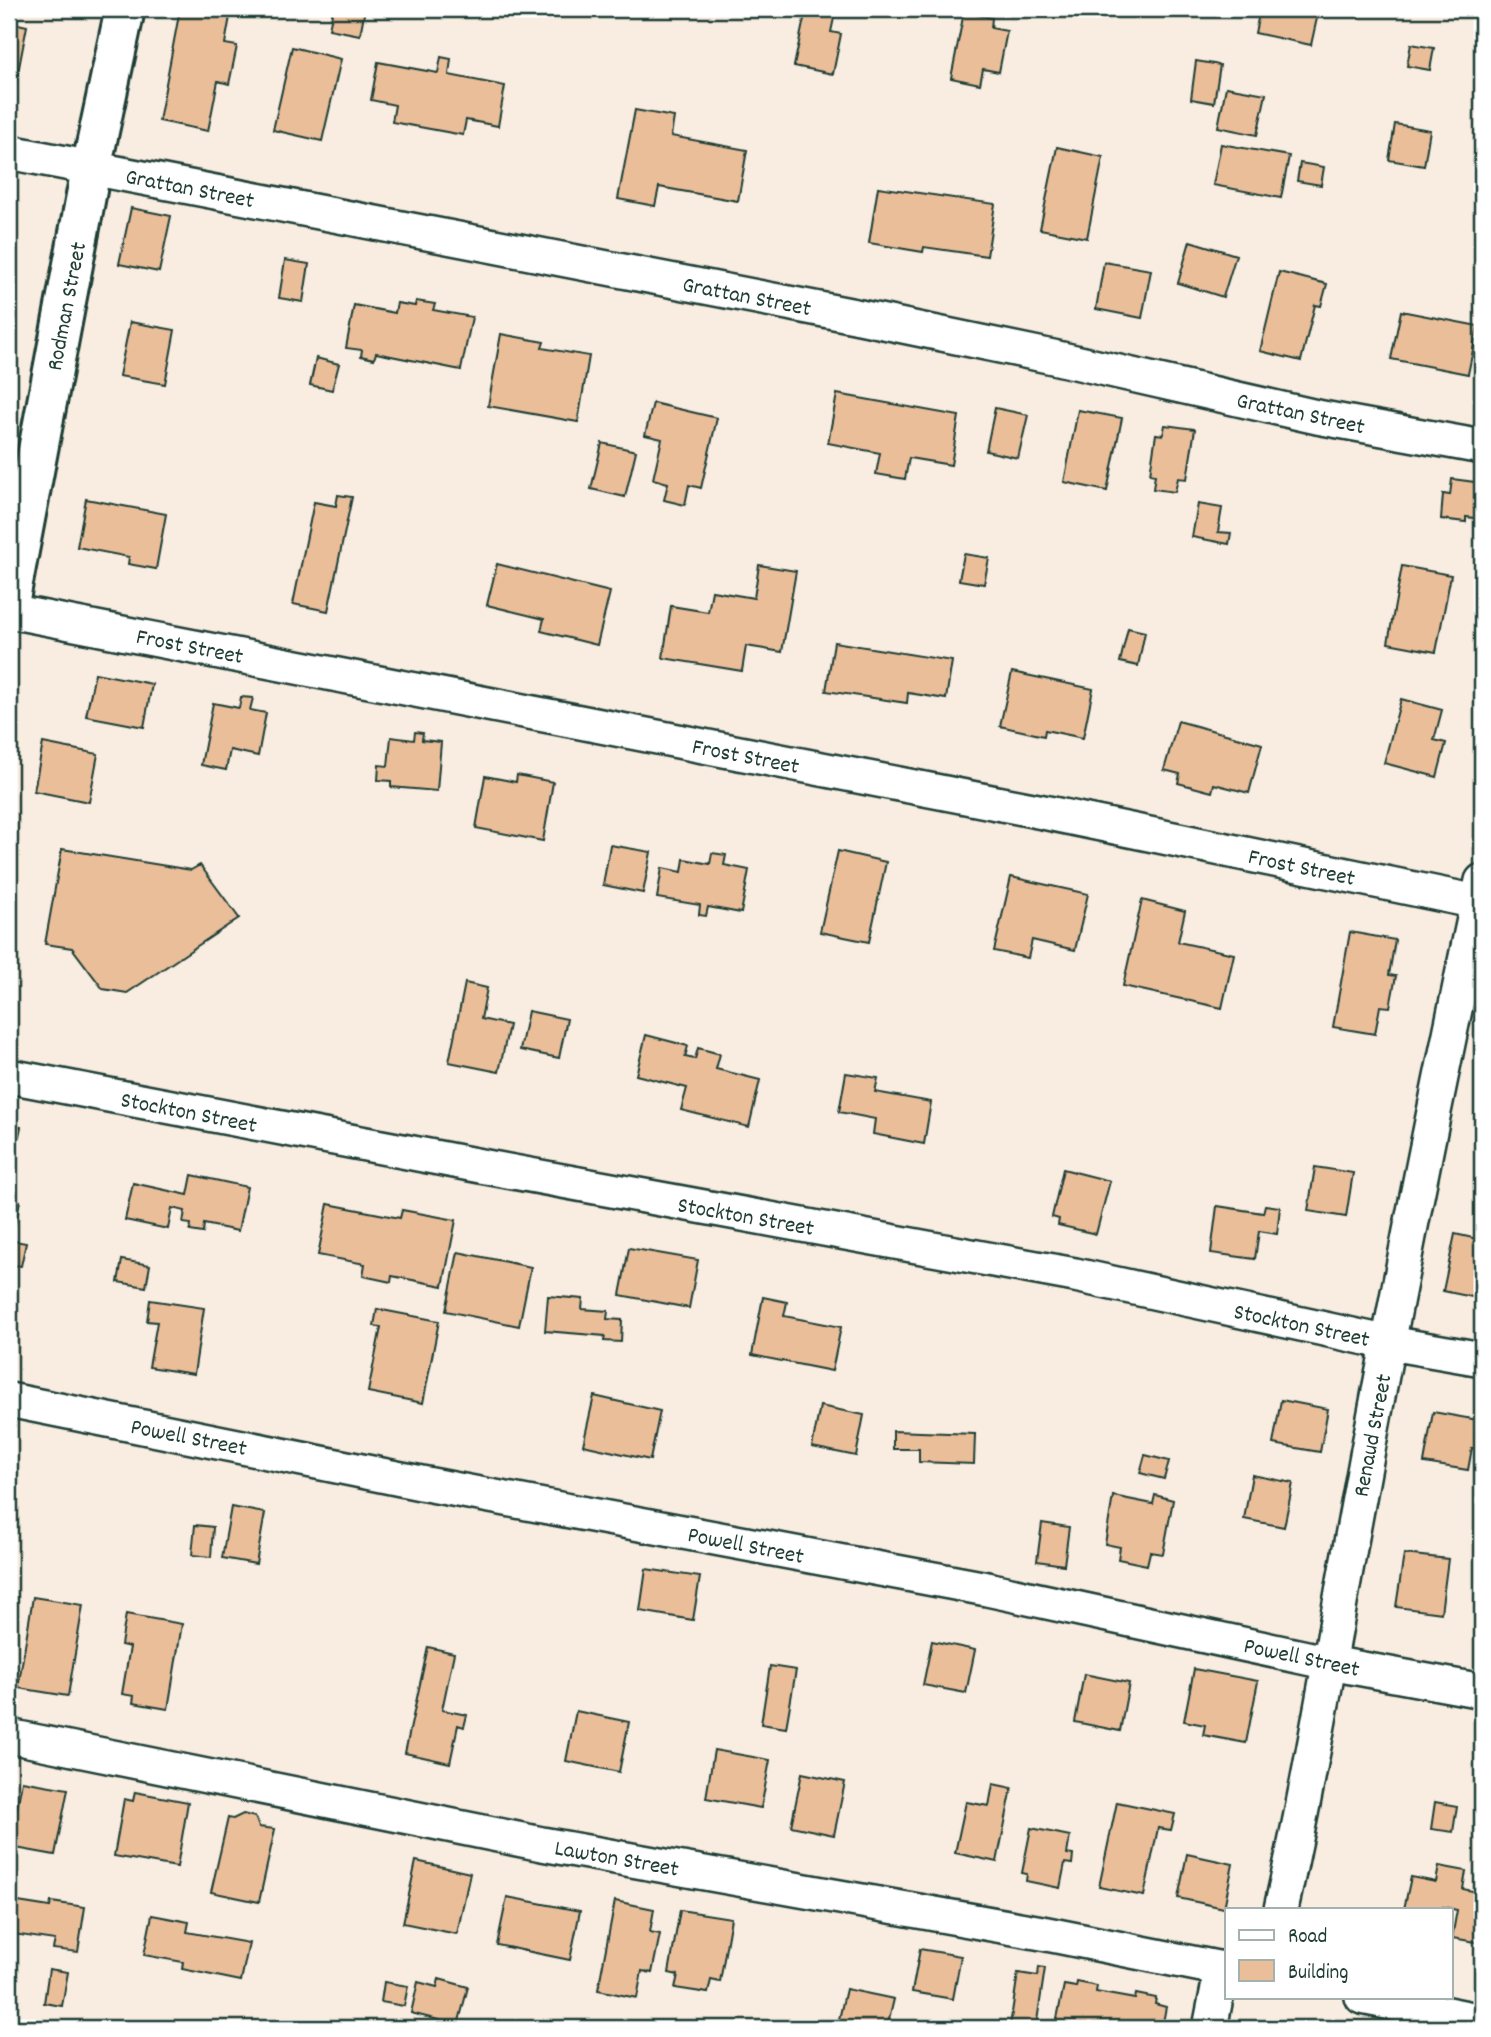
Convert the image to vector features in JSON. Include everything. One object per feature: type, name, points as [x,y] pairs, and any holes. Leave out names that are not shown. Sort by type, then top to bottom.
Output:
[{"type":"street","name":"Rodman Street","points":[[9,604],[125,9]]},
{"type":"street","name":"Grattan Street","points":[[9,152],[855,316],[1053,357],[1317,417],[1482,447]]},
{"type":"street","name":"Frost Street","points":[[9,611],[1481,895]]},
{"type":"street","name":"Renaud Street","points":[[1282,1908],[1303,1812],[1438,1087],[1481,895]]},
{"type":"street","name":"Stockton Street","points":[[9,1076],[1075,1275],[1389,1343],[1482,1359]]},
{"type":"street","name":"Powell Street","points":[[9,1400],[426,1484],[987,1589],[1330,1663],[1482,1691]]},
{"type":"street","name":"Lawton Street","points":[[9,1736],[542,1844],[1042,1933],[1224,1969]]},
{"type":"street","points":[[1210,2028],[1224,1969]]},
{"type":"street","points":[[1367,1998],[1482,2021]]},
{"type":"building","points":[[180,9],[231,11],[225,44],[237,46],[229,84],[218,81],[208,131],[159,121]]},
{"type":"building","points":[[333,9],[365,9],[360,35],[329,29]]},
{"type":"building","points":[[806,9],[836,9],[831,32],[841,34],[833,74],[794,66]]},
{"type":"building","points":[[1260,9],[1319,9],[1311,45],[1255,33]]},
{"type":"building","points":[[964,12],[992,18],[991,28],[1007,31],[999,72],[983,69],[980,84],[951,78]]},
{"type":"building","points":[[9,22],[27,26],[16,83],[9,81]]},
{"type":"building","points":[[1411,44],[1434,48],[1430,70],[1407,66]]},
{"type":"building","points":[[292,47],[341,59],[322,141],[273,130]]},
{"type":"building","points":[[441,57],[451,59],[449,75],[505,86],[498,126],[466,120],[463,135],[392,122],[395,105],[371,100],[378,62],[438,73]]},
{"type":"building","points":[[1196,61],[1220,65],[1214,103],[1191,99]]},
{"type":"building","points":[[1226,87],[1266,94],[1257,135],[1218,127]]},
{"type":"building","points":[[635,110],[674,117],[671,136],[747,150],[738,201],[659,187],[655,206],[618,199]]},
{"type":"building","points":[[1395,124],[1430,130],[1424,166],[1389,160]]},
{"type":"building","points":[[1221,144],[1289,156],[1281,198],[1213,185]]},
{"type":"building","points":[[1057,147],[1103,157],[1087,238],[1040,229]]},
{"type":"building","points":[[1300,163],[1324,167],[1321,185],[1297,181]]},
{"type":"building","points":[[878,187],[995,204],[987,256],[924,247],[923,252],[869,243]]},
{"type":"building","points":[[131,208],[171,216],[159,272],[119,264]]},
{"type":"building","points":[[1190,241],[1236,255],[1223,297],[1178,283]]},
{"type":"building","points":[[285,260],[309,264],[303,302],[279,298]]},
{"type":"building","points":[[1104,262],[1151,270],[1142,318],[1096,309]]},
{"type":"building","points":[[1279,272],[1327,284],[1321,306],[1315,305],[1301,361],[1260,351]]},
{"type":"building","points":[[416,301],[435,304],[433,310],[472,317],[461,370],[376,353],[374,359],[361,356],[362,350],[346,348],[354,305],[395,313],[397,303],[415,306]]},
{"type":"building","points":[[1401,311],[1478,326],[1468,374],[1391,359]]},
{"type":"building","points":[[130,322],[175,330],[165,384],[119,376]]},
{"type":"building","points":[[501,334],[544,342],[542,348],[589,356],[578,422],[488,406]]},
{"type":"building","points":[[316,358],[339,364],[332,390],[310,385]]},
{"type":"building","points":[[837,394],[959,416],[951,465],[909,458],[905,479],[876,474],[880,453],[828,443]]},
{"type":"building","points":[[653,403],[717,418],[701,488],[689,485],[685,505],[664,500],[668,483],[653,479],[662,439],[645,435]]},
{"type":"building","points":[[995,408],[1028,415],[1018,458],[986,451]]},
{"type":"building","points":[[1078,410],[1122,418],[1107,491],[1064,482]]},
{"type":"building","points":[[1165,425],[1195,429],[1187,479],[1178,478],[1175,492],[1153,489],[1155,475],[1150,474],[1156,434],[1163,435]]},
{"type":"building","points":[[602,443],[636,451],[625,497],[591,489]]},
{"type":"building","points":[[1452,479],[1482,483],[1482,519],[1466,517],[1466,522],[1441,519],[1443,494],[1450,495]]},
{"type":"building","points":[[338,495],[352,497],[328,611],[293,604],[314,502],[336,506]]},
{"type":"building","points":[[86,499],[166,514],[156,569],[128,564],[129,557],[77,547]]},
{"type":"building","points":[[1198,504],[1222,508],[1218,532],[1231,533],[1229,544],[1192,537]]},
{"type":"building","points":[[964,554],[989,558],[984,584],[959,580]]},
{"type":"building","points":[[497,564],[610,592],[597,645],[541,631],[544,619],[487,605]]},
{"type":"building","points":[[759,565],[796,571],[782,652],[746,646],[742,671],[663,658],[671,606],[708,612],[712,591],[754,598]]},
{"type":"building","points":[[1402,566],[1451,575],[1436,652],[1388,643]]},
{"type":"building","points":[[1128,628],[1145,632],[1138,666],[1120,662]]},
{"type":"building","points":[[834,642],[952,661],[946,699],[908,693],[907,703],[826,691]]},
{"type":"building","points":[[1012,672],[1093,689],[1083,738],[1045,730],[1044,736],[1000,726]]},
{"type":"building","points":[[95,673],[152,684],[144,727],[86,716]]},
{"type":"building","points":[[241,697],[253,698],[250,710],[266,713],[258,756],[230,750],[226,770],[201,765],[213,703],[239,708]]},
{"type":"building","points":[[1401,699],[1442,710],[1434,740],[1446,743],[1437,777],[1384,763]]},
{"type":"building","points":[[1178,721],[1262,744],[1249,793],[1214,784],[1212,792],[1178,783],[1180,774],[1164,770]]},
{"type":"building","points":[[415,732],[423,733],[422,740],[441,742],[437,791],[391,787],[391,781],[378,780],[379,765],[388,766],[391,737],[414,740]]},
{"type":"building","points":[[43,743],[98,754],[89,802],[34,791]]},
{"type":"building","points":[[517,775],[553,782],[543,841],[476,828],[485,776],[516,782]]},
{"type":"building","points":[[610,845],[651,852],[643,893],[603,885]]},
{"type":"building","points":[[62,849],[191,870],[200,865],[239,918],[127,993],[103,989],[72,948],[45,944]]},
{"type":"building","points":[[838,851],[886,862],[869,942],[820,932]]},
{"type":"building","points":[[712,853],[726,855],[724,865],[749,870],[741,913],[708,907],[706,916],[699,915],[700,905],[657,898],[662,868],[682,872],[684,859],[710,864]]},
{"type":"building","points":[[1011,877],[1088,894],[1075,950],[1032,940],[1028,958],[994,951]]},
{"type":"building","points":[[1142,900],[1185,911],[1178,942],[1234,954],[1222,1008],[1123,986]]},
{"type":"building","points":[[1350,932],[1395,940],[1389,975],[1396,976],[1390,1007],[1380,1006],[1375,1034],[1333,1027]]},
{"type":"building","points":[[465,983],[487,988],[481,1019],[509,1025],[499,1072],[449,1062]]},
{"type":"building","points":[[528,1011],[567,1019],[559,1058],[520,1050]]},
{"type":"building","points":[[646,1035],[688,1046],[685,1057],[695,1059],[698,1048],[720,1054],[716,1069],[760,1080],[749,1127],[681,1110],[687,1088],[636,1075]]},
{"type":"building","points":[[846,1073],[878,1078],[875,1092],[931,1102],[924,1144],[873,1134],[875,1119],[839,1112]]},
{"type":"building","points":[[9,1125],[21,1127],[9,1181]]},
{"type":"building","points":[[1315,1167],[1353,1173],[1346,1217],[1308,1211]]},
{"type":"building","points":[[1063,1169],[1110,1181],[1096,1234],[1058,1225],[1059,1219],[1052,1217]]},
{"type":"building","points":[[192,1175],[247,1187],[238,1231],[204,1224],[203,1233],[190,1231],[191,1224],[183,1223],[185,1211],[172,1208],[168,1229],[125,1220],[133,1183],[188,1195]]},
{"type":"building","points":[[9,1198],[20,1201],[14,1229],[9,1228]]},
{"type":"building","points":[[328,1204],[400,1218],[402,1210],[456,1220],[443,1286],[392,1276],[391,1282],[363,1276],[365,1264],[318,1255]]},
{"type":"building","points":[[1265,1205],[1280,1207],[1277,1234],[1259,1231],[1255,1259],[1211,1253],[1217,1206],[1263,1213]]},
{"type":"building","points":[[1455,1234],[1482,1240],[1482,1299],[1443,1291]]},
{"type":"building","points":[[9,1240],[26,1243],[21,1266],[12,1265],[9,1283]]},
{"type":"building","points":[[629,1248],[698,1260],[689,1308],[620,1295]]},
{"type":"building","points":[[458,1252],[531,1267],[519,1326],[446,1311]]},
{"type":"building","points":[[122,1260],[150,1265],[146,1287],[118,1282]]},
{"type":"building","points":[[548,1296],[583,1299],[582,1309],[608,1311],[607,1319],[622,1320],[621,1342],[604,1341],[605,1336],[545,1331]]},
{"type":"building","points":[[763,1297],[787,1302],[784,1316],[841,1327],[832,1371],[752,1355]]},
{"type":"building","points":[[150,1300],[204,1308],[194,1374],[149,1367],[157,1322],[147,1321]]},
{"type":"building","points":[[377,1309],[439,1321],[423,1403],[368,1392],[381,1327],[374,1326]]},
{"type":"building","points":[[594,1396],[660,1411],[650,1460],[583,1445]]},
{"type":"building","points":[[1281,1400],[1328,1409],[1320,1452],[1273,1444]]},
{"type":"building","points":[[820,1406],[864,1415],[856,1456],[812,1447]]},
{"type":"building","points":[[1433,1412],[1478,1420],[1475,1439],[1482,1440],[1482,1450],[1472,1448],[1468,1470],[1424,1463]]},
{"type":"building","points":[[893,1431],[975,1434],[974,1464],[919,1462],[919,1449],[893,1449]]},
{"type":"building","points":[[1145,1455],[1169,1461],[1164,1479],[1140,1473]]},
{"type":"building","points":[[1252,1475],[1293,1483],[1284,1527],[1244,1519]]},
{"type":"building","points":[[1155,1495],[1173,1500],[1163,1554],[1150,1552],[1147,1565],[1118,1559],[1120,1547],[1105,1544],[1113,1496],[1153,1504]]},
{"type":"building","points":[[231,1507],[265,1513],[256,1564],[222,1558]]},
{"type":"building","points":[[1042,1523],[1069,1527],[1064,1565],[1037,1561]]},
{"type":"building","points":[[195,1525],[213,1527],[211,1557],[192,1555]]},
{"type":"building","points":[[1404,1554],[1448,1559],[1441,1613],[1396,1607]]},
{"type":"building","points":[[646,1569],[700,1577],[693,1620],[640,1611]]},
{"type":"building","points":[[33,1597],[83,1605],[68,1696],[18,1688]]},
{"type":"building","points":[[126,1614],[182,1624],[168,1709],[133,1703],[134,1696],[122,1694],[130,1647],[121,1645]]},
{"type":"building","points":[[932,1641],[975,1650],[966,1693],[923,1685]]},
{"type":"building","points":[[428,1647],[454,1653],[442,1710],[467,1715],[464,1727],[458,1725],[450,1763],[405,1753]]},
{"type":"building","points":[[770,1666],[796,1670],[786,1728],[761,1724]]},
{"type":"building","points":[[1194,1669],[1258,1681],[1246,1743],[1203,1735],[1205,1725],[1184,1721]]},
{"type":"building","points":[[1084,1674],[1129,1683],[1120,1731],[1075,1722]]},
{"type":"building","points":[[576,1711],[629,1722],[619,1772],[566,1761]]},
{"type":"building","points":[[714,1750],[770,1760],[761,1808],[706,1798]]},
{"type":"building","points":[[802,1773],[845,1782],[834,1835],[791,1826]]},
{"type":"building","points":[[22,1781],[68,1789],[55,1855],[10,1847]]},
{"type":"building","points":[[993,1784],[1012,1788],[997,1862],[955,1853],[966,1802],[989,1806]]},
{"type":"building","points":[[135,1792],[188,1802],[177,1867],[114,1856],[124,1799],[133,1801]]},
{"type":"building","points":[[1117,1802],[1175,1814],[1171,1830],[1158,1828],[1144,1896],[1099,1887]]},
{"type":"building","points":[[1435,1802],[1457,1806],[1453,1832],[1431,1829]]},
{"type":"building","points":[[243,1814],[255,1817],[259,1827],[275,1829],[259,1902],[211,1892],[228,1818],[233,1819]]},
{"type":"building","points":[[1031,1828],[1070,1836],[1067,1854],[1073,1855],[1072,1864],[1065,1863],[1060,1888],[1026,1881],[1027,1874],[1022,1873]]},
{"type":"building","points":[[1187,1854],[1233,1864],[1224,1908],[1178,1898]]},
{"type":"building","points":[[416,1861],[470,1873],[457,1934],[403,1923]]},
{"type":"building","points":[[1439,1866],[1466,1871],[1463,1889],[1482,1893],[1482,1943],[1452,1938],[1457,1910],[1443,1907],[1404,1908],[1411,1877],[1436,1882]]},
{"type":"building","points":[[507,1897],[580,1911],[570,1960],[497,1945]]},
{"type":"building","points":[[615,1901],[654,1909],[650,1932],[660,1934],[652,1973],[642,1971],[637,1998],[598,1990]]},
{"type":"building","points":[[18,1902],[50,1907],[51,1902],[85,1907],[78,1952],[53,1949],[55,1940],[13,1934]]},
{"type":"building","points":[[680,1910],[731,1918],[720,1982],[711,1980],[708,1993],[675,1988],[678,1975],[669,1973]]},
{"type":"building","points":[[152,1915],[189,1922],[187,1932],[249,1943],[241,1981],[182,1969],[183,1962],[144,1955]]},
{"type":"building","points":[[920,1949],[961,1956],[953,1999],[912,1992]]},
{"type":"building","points":[[1039,1967],[1045,1968],[1036,2028],[988,2028],[989,2023],[1010,2026],[1018,1973],[1038,1976]]},
{"type":"building","points":[[49,1969],[68,1972],[62,2006],[44,2003]]},
{"type":"building","points":[[439,1979],[468,1987],[458,2025],[411,2013],[418,1982],[437,1987]]},
{"type":"building","points":[[384,1982],[408,1986],[404,2006],[381,2002]]},
{"type":"building","points":[[1077,1982],[1097,1986],[1096,1992],[1135,1999],[1136,1994],[1156,1998],[1155,2004],[1166,2007],[1162,2028],[1055,2028],[1064,1985],[1076,1987]]},
{"type":"building","points":[[846,1989],[894,1999],[887,2028],[837,2028]]}]
